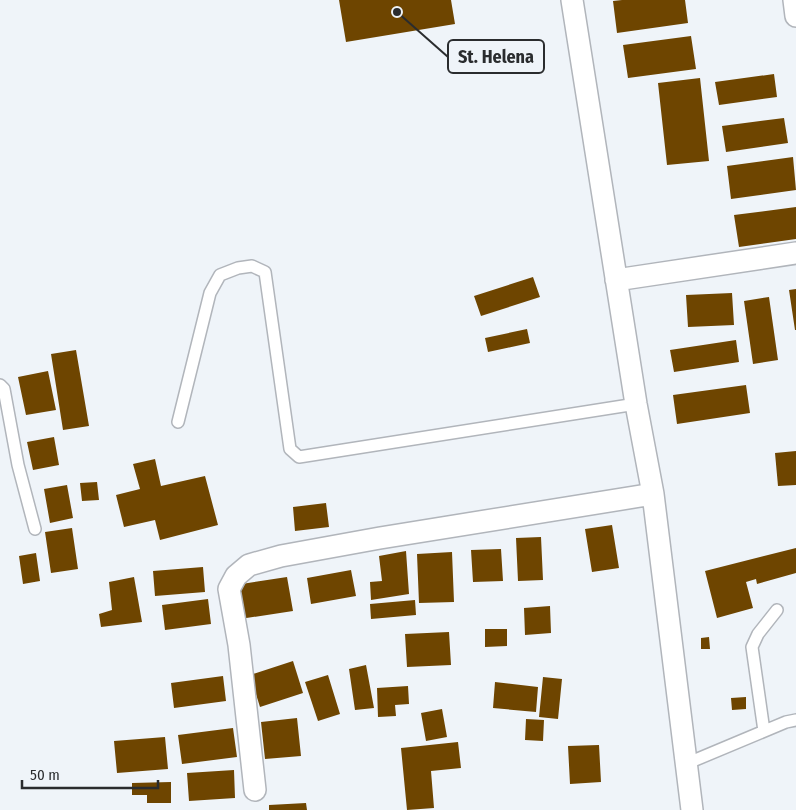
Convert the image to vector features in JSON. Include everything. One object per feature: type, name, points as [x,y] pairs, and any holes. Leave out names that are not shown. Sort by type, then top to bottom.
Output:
[{"type":"street","points":[[572,0],[636,404],[653,494],[688,763],[692,810]]},
{"type":"street","points":[[794,0],[796,16]]},
{"type":"street","points":[[616,280],[796,254]]},
{"type":"street","points":[[255,790],[239,645],[229,589],[236,576],[249,565],[281,556],[380,538],[653,494]]},
{"type":"lane","points":[[178,422],[210,293],[220,275],[238,268],[252,266],[265,272],[290,449],[299,457],[636,404]]},
{"type":"lane","points":[[0,385],[4,389],[18,465],[35,529]]},
{"type":"lane","points":[[764,731],[752,647],[758,634],[777,610]]},
{"type":"lane","points":[[688,763],[786,722],[796,720]]},
{"type":"building","points":[[339,0],[451,0],[455,24],[346,42]]},
{"type":"building","points":[[685,0],[688,23],[617,33],[613,1]]},
{"type":"building","points":[[691,36],[696,69],[628,78],[623,45]]},
{"type":"building","points":[[774,74],[777,97],[719,105],[715,82]]},
{"type":"building","points":[[700,78],[709,161],[667,165],[658,83]]},
{"type":"building","points":[[784,118],[788,143],[726,152],[722,126]]},
{"type":"building","points":[[793,157],[796,190],[731,199],[727,166]]},
{"type":"building","points":[[796,207],[796,239],[739,247],[734,215]]},
{"type":"building","points":[[533,277],[540,297],[481,316],[474,296]]},
{"type":"building","points":[[796,289],[796,330],[795,330],[789,290]]},
{"type":"building","points":[[732,293],[734,325],[688,327],[686,295]]},
{"type":"building","points":[[769,297],[778,360],[753,364],[744,301]]},
{"type":"building","points":[[527,329],[530,343],[488,352],[485,338]]},
{"type":"building","points":[[736,340],[739,362],[674,372],[670,350]]},
{"type":"building","points":[[76,350],[89,426],[63,430],[51,354]]},
{"type":"building","points":[[48,371],[56,410],[26,415],[18,377]]},
{"type":"building","points":[[746,385],[750,413],[677,424],[673,395]]},
{"type":"building","points":[[54,437],[59,465],[33,470],[27,442]]},
{"type":"building","points":[[796,451],[796,485],[778,486],[775,453]]},
{"type":"building","points":[[155,459],[161,486],[205,476],[218,525],[160,540],[155,520],[124,527],[116,495],[140,489],[133,464]]},
{"type":"building","points":[[97,482],[99,500],[82,501],[80,483]]},
{"type":"building","points":[[67,485],[73,518],[50,523],[44,489]]},
{"type":"building","points":[[326,503],[329,527],[295,531],[293,507]]},
{"type":"building","points":[[612,525],[619,568],[592,572],[585,529]]},
{"type":"building","points":[[72,528],[78,569],[51,573],[45,532]]},
{"type":"building","points":[[541,537],[543,580],[518,581],[516,538]]},
{"type":"building","points":[[796,548],[796,573],[757,584],[756,579],[746,582],[753,608],[717,618],[705,571]]},
{"type":"building","points":[[501,549],[503,581],[473,582],[471,550]]},
{"type":"building","points":[[406,551],[409,594],[371,600],[370,582],[382,581],[379,556]]},
{"type":"building","points":[[452,552],[454,602],[419,603],[417,554]]},
{"type":"building","points":[[36,553],[40,581],[23,584],[19,556]]},
{"type":"building","points":[[203,567],[205,592],[155,596],[153,571]]},
{"type":"building","points":[[351,570],[356,596],[311,604],[307,578]]},
{"type":"building","points":[[134,577],[142,622],[101,627],[99,614],[112,610],[109,582]]},
{"type":"building","points":[[287,577],[293,611],[240,619],[235,585]]},
{"type":"building","points":[[208,599],[211,624],[165,630],[162,605]]},
{"type":"building","points":[[415,600],[416,615],[371,619],[370,604]]},
{"type":"building","points":[[550,606],[551,633],[525,635],[524,608]]},
{"type":"building","points":[[485,629],[507,629],[507,646],[485,647]]},
{"type":"building","points":[[449,632],[451,665],[407,667],[405,634]]},
{"type":"building","points":[[709,637],[710,649],[701,649],[701,638]]},
{"type":"building","points":[[293,661],[303,693],[260,707],[250,675]]},
{"type":"building","points":[[366,665],[374,708],[355,710],[349,669]]},
{"type":"building","points":[[328,675],[340,714],[318,721],[305,682]]},
{"type":"building","points":[[223,676],[226,701],[174,708],[171,683]]},
{"type":"building","points":[[543,677],[562,679],[558,719],[539,717]]},
{"type":"building","points":[[495,682],[538,687],[536,712],[493,708]]},
{"type":"building","points":[[408,686],[409,704],[395,705],[396,716],[378,717],[377,688]]},
{"type":"building","points":[[746,697],[746,709],[732,710],[731,698]]},
{"type":"building","points":[[442,709],[447,737],[426,741],[421,713]]},
{"type":"building","points":[[297,718],[301,756],[265,759],[261,722]]},
{"type":"building","points":[[526,719],[544,720],[543,741],[525,740]]},
{"type":"building","points":[[233,728],[237,757],[182,764],[178,735]]},
{"type":"building","points":[[165,737],[168,769],[117,773],[114,741]]},
{"type":"building","points":[[458,742],[461,768],[431,771],[434,808],[407,810],[401,748]]},
{"type":"building","points":[[599,745],[601,782],[570,784],[568,746]]},
{"type":"building","points":[[234,770],[235,798],[189,801],[187,773]]},
{"type":"building","points":[[171,782],[171,803],[147,803],[147,795],[132,795],[132,783]]},
{"type":"building","points":[[306,803],[307,810],[269,810],[269,805]]},
{"type":"place","name":"St. Helena","points":[[397,12]]}]
